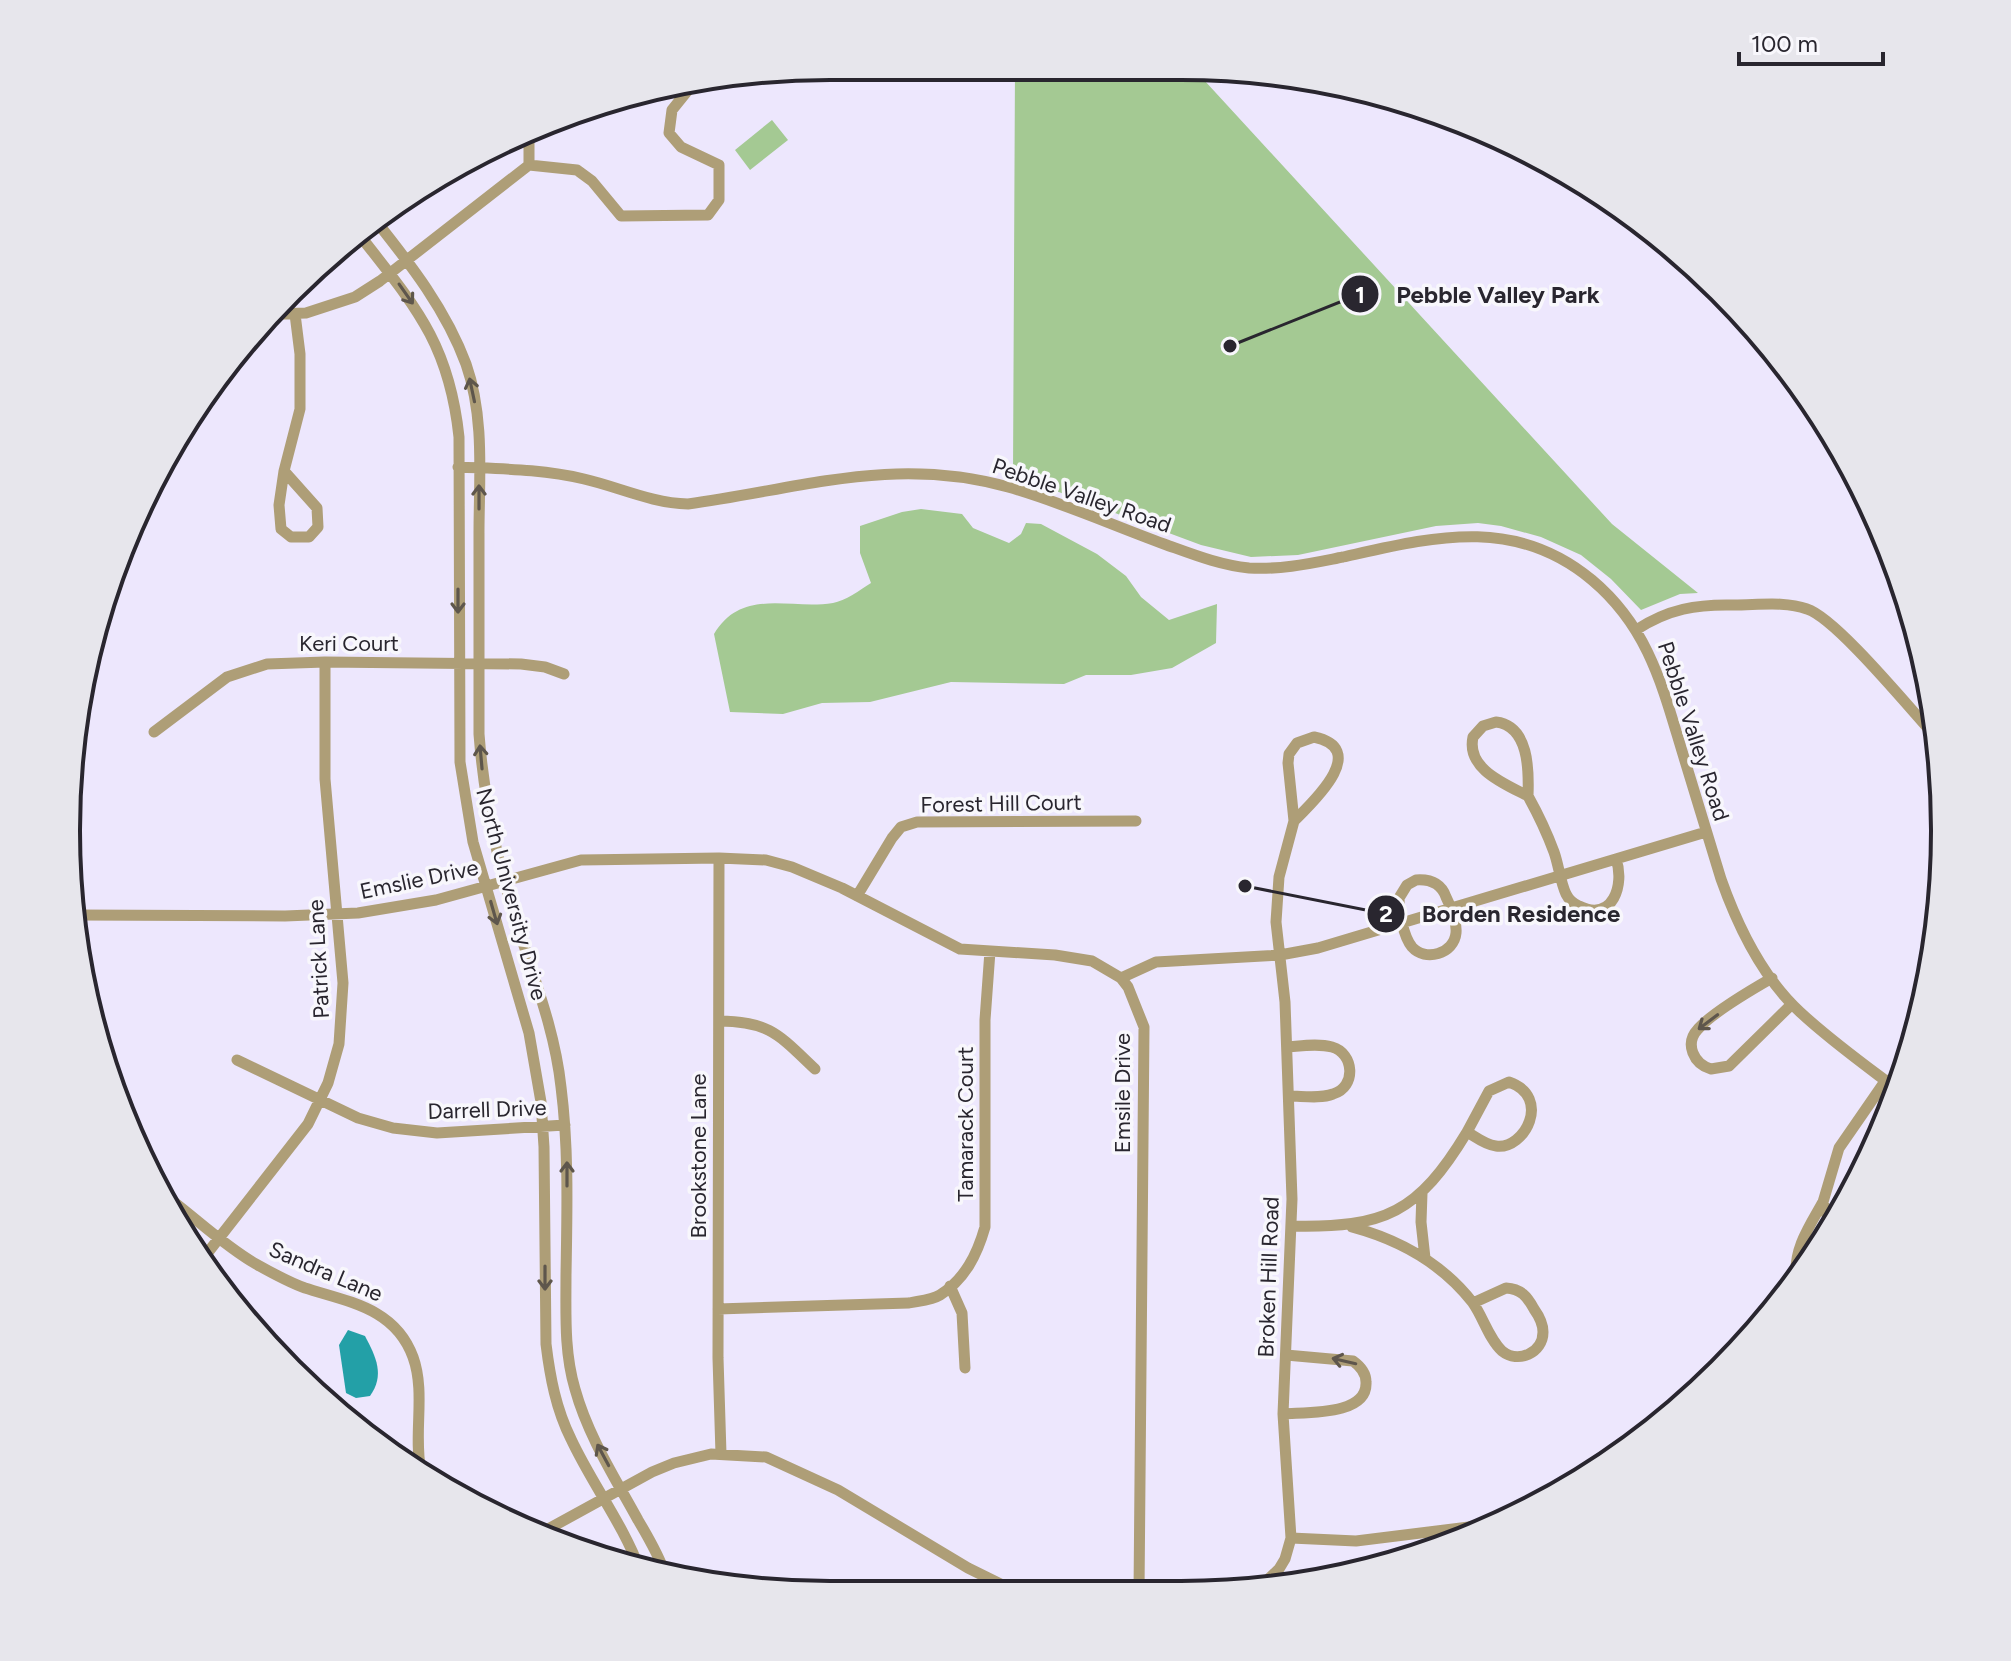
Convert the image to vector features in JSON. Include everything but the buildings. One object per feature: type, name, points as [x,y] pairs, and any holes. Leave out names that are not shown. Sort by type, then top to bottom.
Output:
[{"type":"street","points":[[287,314],[343,302],[407,260],[529,165],[577,170],[592,181],[621,216],[708,215],[719,200],[719,165],[681,147],[669,133],[672,110],[685,94]]},
{"type":"street","points":[[529,143],[529,165]]},
{"type":"street","name":"North University Drive","points":[[382,229],[443,315],[466,364],[473,391],[479,468],[479,734],[483,781],[505,881],[548,1022],[561,1086],[567,1203],[567,1343],[574,1387],[582,1411],[659,1561]]},
{"type":"street","name":"North University Drive","points":[[365,242],[415,307],[433,338],[445,367],[455,406],[458,467],[458,741],[473,842],[529,1033],[537,1071],[543,1126],[546,1344],[550,1376],[563,1419],[632,1554]]},
{"type":"street","points":[[284,471],[317,508],[318,527],[309,537],[291,537],[281,529],[279,505],[284,471],[300,409],[300,354],[295,314]]},
{"type":"street","name":"Pebble Valley Road","points":[[458,467],[516,469],[584,479],[670,503],[688,504],[881,473],[960,476],[1030,494],[1209,560],[1264,569],[1303,565],[1426,539],[1467,535],[1524,544],[1570,564],[1610,596],[1636,630],[1659,677],[1706,832],[1732,909],[1746,937],[1792,1004],[1839,1046],[1886,1080]]},
{"type":"street","points":[[1636,630],[1672,610],[1706,604],[1792,605],[1809,609],[1835,627],[1923,723]]},
{"type":"street","name":"Patrick Lane","points":[[209,1251],[300,1135],[321,1099],[335,1061],[342,1020],[343,983],[325,779],[325,662]]},
{"type":"street","name":"Keri Court","points":[[154,732],[209,688],[237,673],[267,664],[479,663],[533,665],[564,674]]},
{"type":"street","points":[[1528,796],[1504,784],[1473,757],[1473,737],[1483,726],[1501,723],[1517,733],[1528,765],[1528,796],[1571,901],[1585,909],[1601,908],[1614,900],[1621,878],[1616,859]]},
{"type":"street","points":[[1311,737],[1320,739],[1334,749],[1336,772],[1294,821],[1289,754],[1300,741],[1311,737]]},
{"type":"street","name":"Forest Hill Court","points":[[857,896],[892,838],[901,827],[917,822],[1136,821]]},
{"type":"street","name":"Broken Hill Road","points":[[1272,1575],[1285,1559],[1291,1538],[1283,1414],[1292,1226],[1289,1096],[1276,898],[1294,821]]},
{"type":"street","points":[[857,896],[960,949],[1055,955],[1092,961],[1121,978],[1156,962],[1280,955],[1336,944],[1706,832]]},
{"type":"street","name":"Brookstone Lane","points":[[719,858],[718,1309],[721,1454]]},
{"type":"street","name":"Emslie Drive","points":[[85,915],[337,915],[424,902],[581,860],[766,860],[792,867],[857,896]]},
{"type":"street","points":[[1416,880],[1431,881],[1445,891],[1456,926],[1455,938],[1448,949],[1437,954],[1422,954],[1412,947],[1403,924],[1399,898],[1407,885],[1416,880]]},
{"type":"street","name":"Tamarack Court","points":[[718,1309],[909,1303],[939,1296],[970,1267],[985,1227],[985,1020],[990,951]]},
{"type":"street","name":"Emsile Drive","points":[[1121,978],[1128,987],[1144,1027],[1139,1581]]},
{"type":"street","points":[[1772,978],[1697,1030],[1692,1047],[1696,1060],[1711,1069],[1729,1066],[1792,1004]]},
{"type":"street","points":[[719,1021],[747,1022],[768,1029],[815,1069]]},
{"type":"street","points":[[1287,1047],[1332,1047],[1348,1060],[1350,1070],[1346,1084],[1333,1095],[1289,1096]]},
{"type":"street","name":"Darrell Drive","points":[[237,1060],[358,1118],[406,1130],[437,1133],[565,1125]]},
{"type":"street","points":[[1796,1259],[1801,1241],[1823,1202],[1839,1148],[1886,1080]]},
{"type":"street","points":[[1292,1226],[1348,1226],[1390,1213],[1422,1193],[1448,1164],[1492,1088],[1509,1082],[1528,1093],[1532,1113],[1514,1142],[1491,1146],[1467,1132]]},
{"type":"street","points":[[1422,1193],[1425,1258]]},
{"type":"street","points":[[1823,1202],[1826,1212]]},
{"type":"street","points":[[545,1204],[567,1203]]},
{"type":"street","name":"Sandra Lane","points":[[183,1209],[251,1262],[302,1287],[366,1306],[382,1315],[396,1329],[415,1361],[421,1459]]},
{"type":"street","points":[[1348,1226],[1395,1241],[1425,1258],[1456,1283],[1473,1303],[1494,1341],[1505,1353],[1524,1356],[1539,1345],[1543,1335],[1542,1323],[1528,1298],[1520,1291],[1506,1288],[1473,1303]]},
{"type":"street","points":[[950,1286],[962,1313],[965,1368]]},
{"type":"street","points":[[1283,1414],[1352,1406],[1361,1399],[1366,1387],[1362,1368],[1353,1361],[1286,1355]]},
{"type":"street","points":[[563,1419],[582,1411]]},
{"type":"street","points":[[552,1527],[662,1468],[721,1454],[766,1457],[838,1490],[995,1581]]},
{"type":"street","points":[[1291,1538],[1356,1541],[1455,1529]]},
{"type":"green space","points":[[1015,80],[1205,81],[1612,524],[1698,593],[1680,594],[1641,610],[1611,579],[1581,555],[1541,537],[1478,523],[1436,526],[1298,555],[1251,557],[1201,545],[1013,475]]},
{"type":"green space","points":[[772,120],[788,140],[750,170],[735,150]]},
{"type":"green space","points":[[921,509],[962,514],[973,528],[1009,543],[1021,534],[1026,523],[1041,524],[1097,554],[1126,576],[1141,597],[1169,620],[1217,604],[1216,643],[1172,668],[1131,675],[1086,675],[1064,684],[951,682],[870,702],[822,703],[783,714],[730,712],[714,634],[725,619],[752,605],[833,603],[852,595],[871,583],[860,553],[860,526]]},
{"type":"water","points":[[348,1330],[365,1336],[375,1359],[377,1381],[370,1396],[356,1398],[346,1393],[339,1345]]},
{"type":"place","name":"Pebble Valley Park","points":[[1230,346]]},
{"type":"place","name":"Borden Residence","points":[[1245,886]]}]
